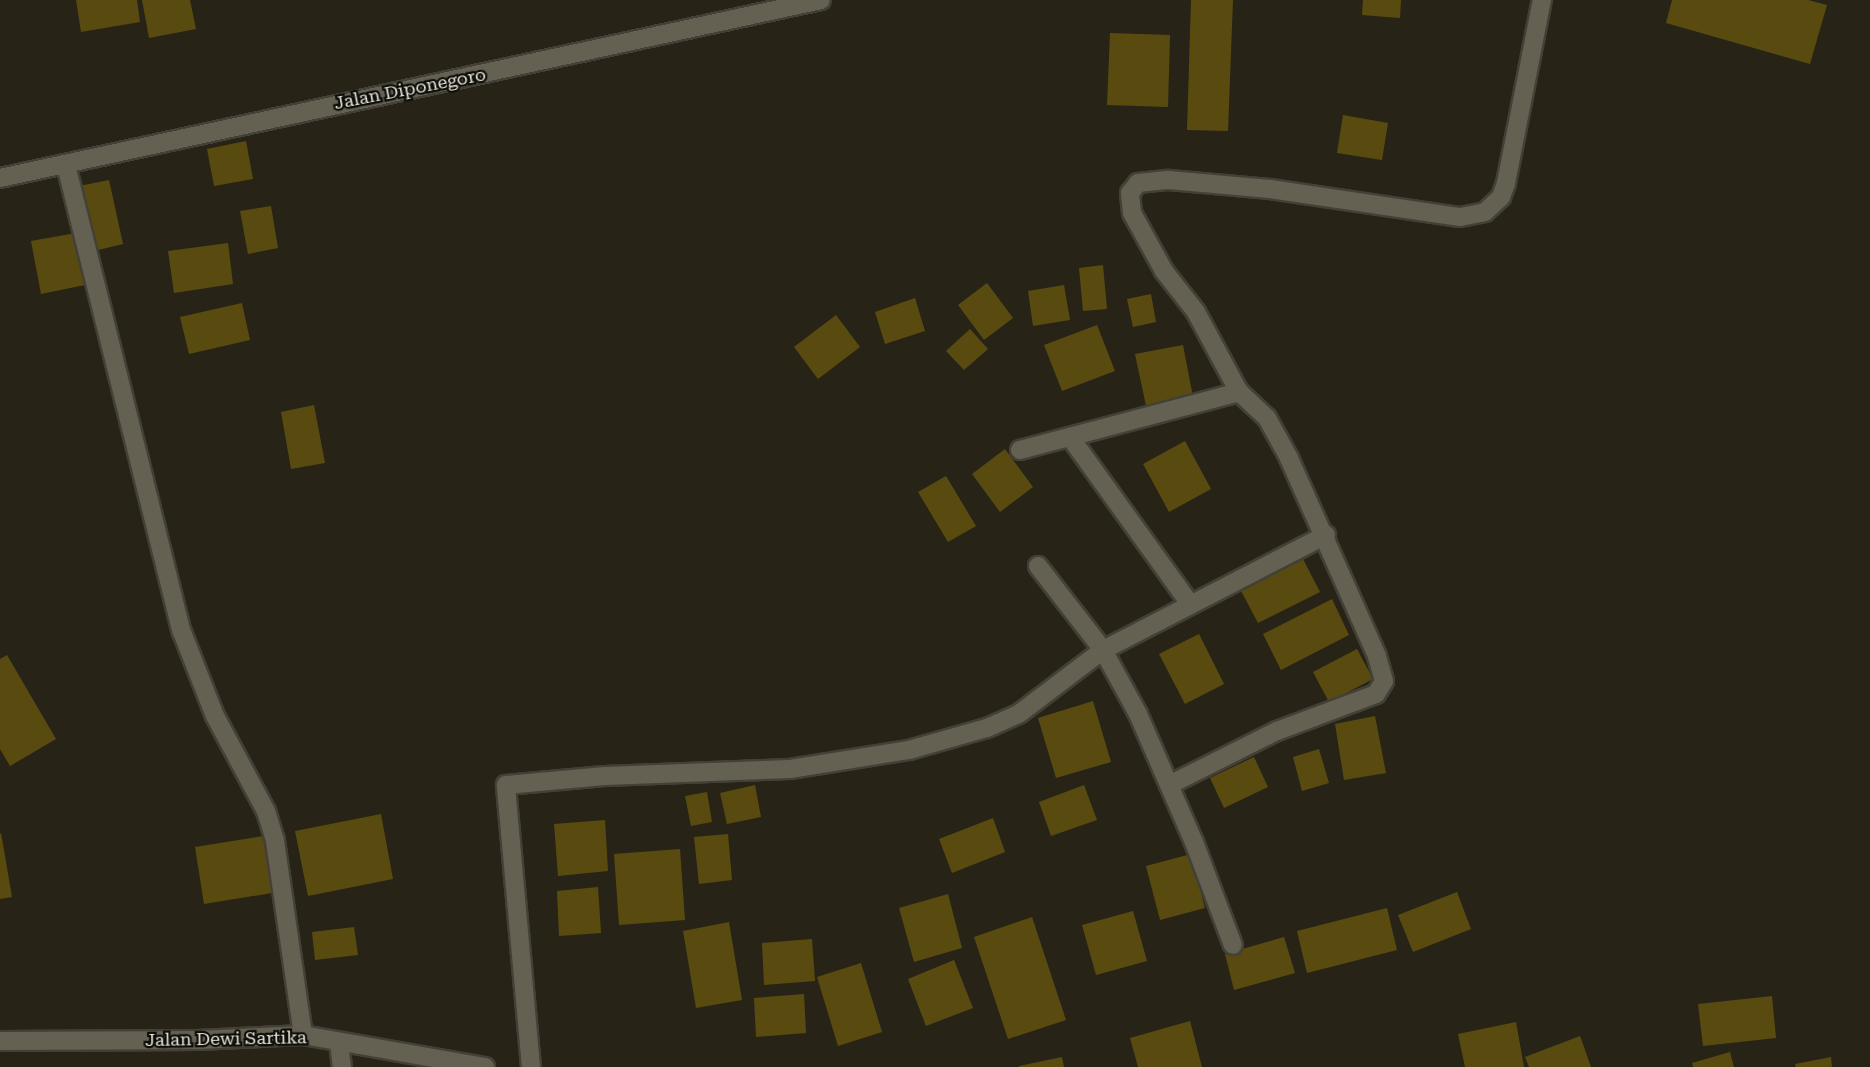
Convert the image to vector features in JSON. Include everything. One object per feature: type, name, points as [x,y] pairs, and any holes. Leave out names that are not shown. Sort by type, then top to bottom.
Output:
[{"type":"street","name":"Jalan Diponegoro","points":[[0,178],[821,0]]},
{"type":"street","points":[[1169,785],[1277,731],[1376,694],[1384,681],[1377,656],[1326,535],[1267,418],[1239,392],[1196,312],[1144,237],[1129,201],[1134,186],[1148,180],[1169,180],[1270,189],[1460,217],[1485,212],[1501,197],[1506,183],[1542,0]]},
{"type":"street","points":[[66,165],[182,632],[215,716],[266,811],[275,841],[303,1035]]},
{"type":"street","points":[[1020,450],[1239,392]]},
{"type":"street","points":[[1070,437],[1190,604]]},
{"type":"street","points":[[531,1067],[506,785],[605,776],[790,769],[909,750],[987,728],[1020,713],[1102,650],[1326,535]]},
{"type":"street","points":[[1038,566],[1102,650],[1138,714],[1233,945]]},
{"type":"street","name":"Jalan Dewi Sartika","points":[[0,1041],[198,1040],[303,1035],[485,1067]]},
{"type":"street","points":[[339,1043],[342,1067]]},
{"type":"building","points":[[76,0],[137,0],[140,22],[81,32]]},
{"type":"building","points":[[142,0],[190,0],[196,29],[149,38]]},
{"type":"building","points":[[1191,0],[1233,0],[1228,131],[1187,130]]},
{"type":"building","points":[[1363,0],[1401,0],[1400,18],[1362,15]]},
{"type":"building","points":[[1672,0],[1808,0],[1827,5],[1810,64],[1666,23]]},
{"type":"building","points":[[1110,33],[1170,35],[1168,107],[1107,105]]},
{"type":"building","points":[[1343,115],[1388,123],[1382,160],[1337,153]]},
{"type":"building","points":[[246,141],[253,179],[214,186],[207,149]]},
{"type":"building","points":[[109,180],[123,244],[94,251],[79,186]]},
{"type":"building","points":[[271,206],[278,248],[248,254],[240,211]]},
{"type":"building","points":[[76,233],[85,285],[41,294],[31,241]]},
{"type":"building","points":[[228,243],[233,284],[174,293],[168,251]]},
{"type":"building","points":[[1103,265],[1107,309],[1083,311],[1079,268]]},
{"type":"building","points":[[987,283],[1013,318],[984,340],[958,305]]},
{"type":"building","points":[[1064,285],[1070,320],[1033,326],[1028,291]]},
{"type":"building","points":[[1151,294],[1156,322],[1133,327],[1127,299]]},
{"type":"building","points":[[915,298],[925,331],[885,344],[875,312]]},
{"type":"building","points":[[242,303],[250,340],[189,354],[180,317]]},
{"type":"building","points":[[836,315],[860,347],[818,379],[794,347]]},
{"type":"building","points":[[1097,325],[1115,371],[1062,391],[1044,345]]},
{"type":"building","points":[[970,329],[988,349],[964,370],[946,351]]},
{"type":"building","points":[[1183,345],[1193,397],[1146,406],[1135,354]]},
{"type":"building","points":[[314,405],[325,463],[291,469],[281,412]]},
{"type":"building","points":[[1185,441],[1211,489],[1169,512],[1143,464]]},
{"type":"building","points":[[1005,449],[1033,487],[1000,512],[972,474]]},
{"type":"building","points":[[946,476],[976,526],[948,542],[918,492]]},
{"type":"building","points":[[1302,557],[1320,592],[1258,623],[1240,589]]},
{"type":"building","points":[[1332,599],[1349,635],[1281,670],[1263,634]]},
{"type":"building","points":[[1199,634],[1224,684],[1185,704],[1159,654]]},
{"type":"building","points":[[1357,649],[1373,679],[1329,702],[1313,672]]},
{"type":"building","points":[[7,655],[56,739],[10,766],[0,749],[0,659]]},
{"type":"building","points":[[1093,701],[1111,762],[1056,778],[1038,718]]},
{"type":"building","points":[[1375,716],[1386,773],[1344,780],[1335,724]]},
{"type":"building","points":[[1319,749],[1329,783],[1302,791],[1293,757]]},
{"type":"building","points":[[1254,757],[1268,787],[1224,808],[1210,778]]},
{"type":"building","points":[[755,785],[761,817],[727,824],[720,793]]},
{"type":"building","points":[[1084,785],[1097,820],[1051,836],[1039,802]]},
{"type":"building","points":[[707,792],[712,822],[691,826],[685,796]]},
{"type":"building","points":[[381,814],[393,879],[308,896],[295,831]]},
{"type":"building","points":[[993,818],[1005,852],[952,873],[939,839]]},
{"type":"building","points":[[605,820],[608,871],[558,876],[554,824]]},
{"type":"building","points":[[0,834],[12,897],[0,899]]},
{"type":"building","points":[[728,834],[732,880],[699,884],[694,837]]},
{"type":"building","points":[[263,836],[272,893],[204,904],[195,847]]},
{"type":"building","points":[[680,849],[685,920],[619,925],[614,854]]},
{"type":"building","points":[[1191,854],[1205,908],[1160,920],[1146,866]]},
{"type":"building","points":[[598,887],[601,933],[559,936],[557,891]]},
{"type":"building","points":[[1457,892],[1471,929],[1413,952],[1398,915]]},
{"type":"building","points":[[948,894],[962,948],[914,962],[899,908]]},
{"type":"building","points":[[1387,908],[1397,950],[1307,973],[1297,931]]},
{"type":"building","points":[[1133,911],[1147,961],[1096,975],[1082,925]]},
{"type":"building","points":[[1032,917],[1066,1020],[1008,1039],[974,937]]},
{"type":"building","points":[[729,922],[742,1000],[696,1008],[683,931]]},
{"type":"building","points":[[354,927],[358,955],[315,960],[312,932]]},
{"type":"building","points":[[1284,937],[1295,973],[1234,990],[1225,954]]},
{"type":"building","points":[[812,939],[815,981],[764,985],[762,943]]},
{"type":"building","points":[[954,960],[973,1008],[926,1026],[908,979]]},
{"type":"building","points":[[861,963],[882,1032],[838,1046],[817,977]]},
{"type":"building","points":[[804,994],[806,1033],[756,1037],[754,998]]},
{"type":"building","points":[[1772,996],[1776,1038],[1703,1046],[1698,1004]]},
{"type":"building","points":[[1190,1021],[1202,1067],[1138,1067],[1130,1038]]},
{"type":"building","points":[[1516,1022],[1524,1067],[1465,1067],[1458,1034]]},
{"type":"building","points":[[1580,1036],[1591,1067],[1529,1067],[1525,1057]]},
{"type":"building","points":[[1730,1052],[1734,1067],[1693,1067],[1692,1063]]},
{"type":"building","points":[[1062,1057],[1064,1067],[1019,1067],[1019,1066]]},
{"type":"building","points":[[1831,1057],[1832,1067],[1796,1067],[1795,1064]]}]
